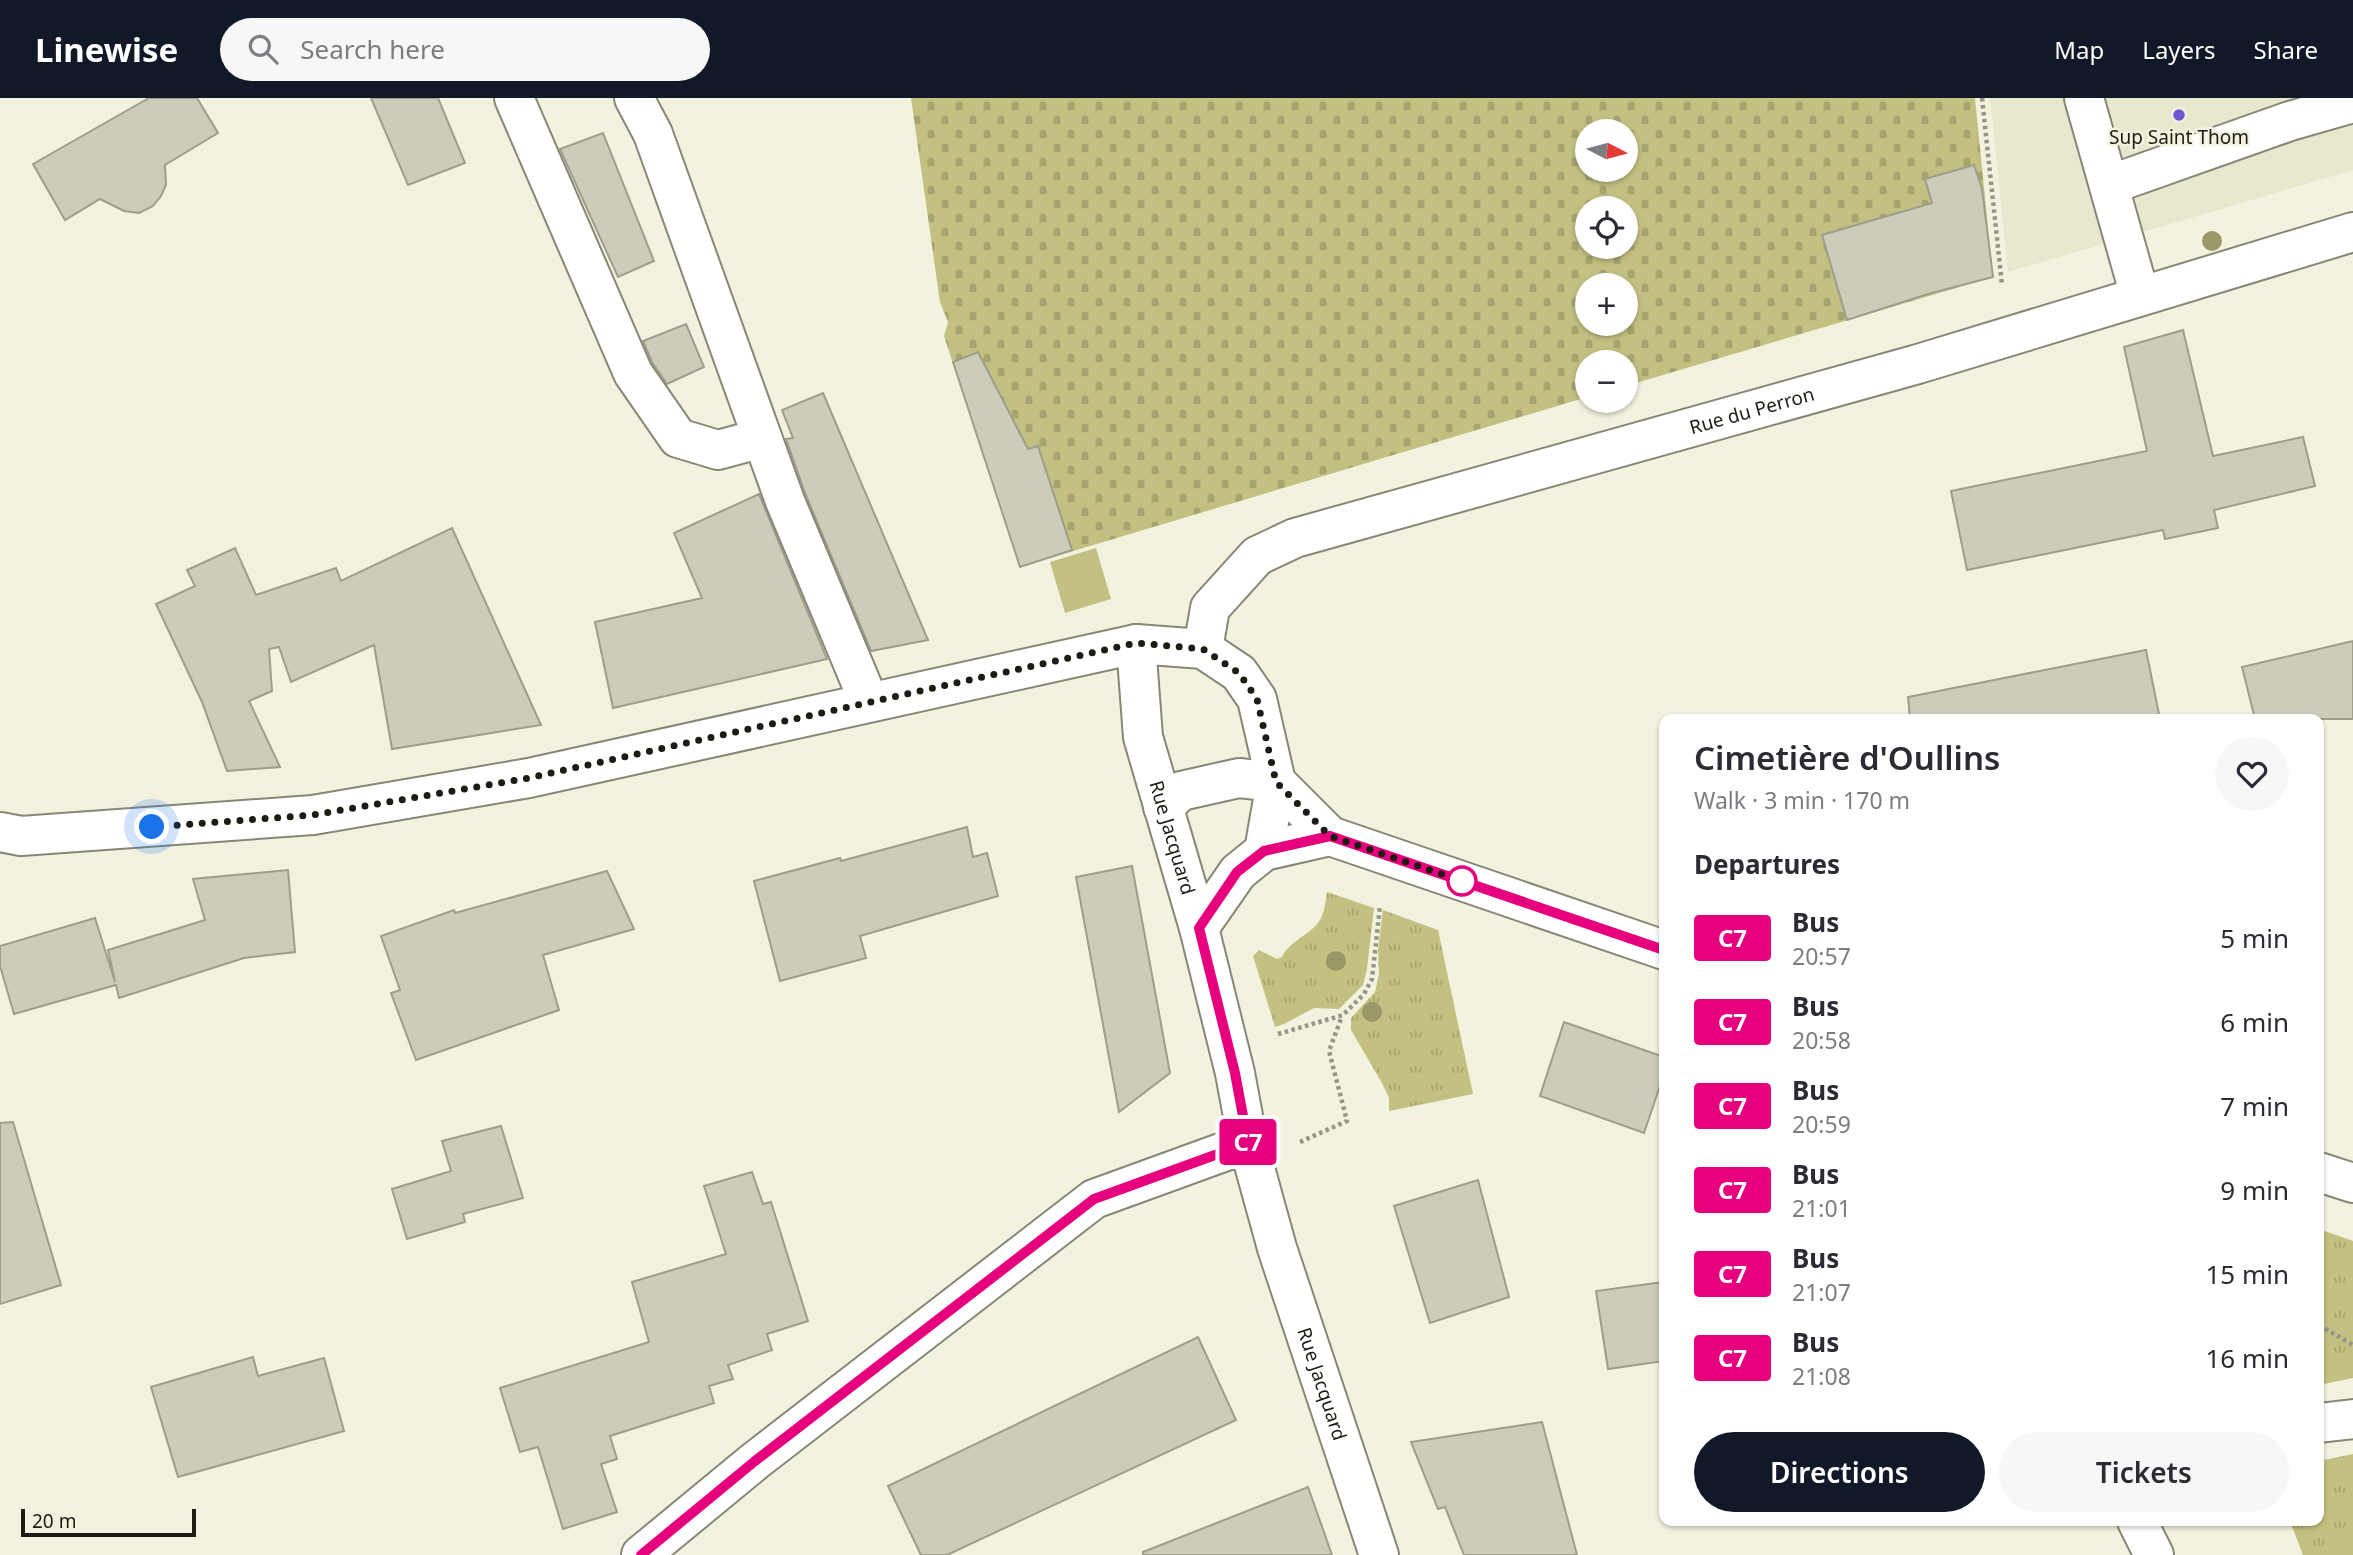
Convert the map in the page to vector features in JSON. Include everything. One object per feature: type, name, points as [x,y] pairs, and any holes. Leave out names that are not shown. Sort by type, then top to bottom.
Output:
[{"type":"street","points":[[514,98],[633,373],[678,438],[718,450],[762,438]]},
{"type":"street","points":[[634,98],[653,134],[785,501],[869,702]]},
{"type":"street","points":[[2084,98],[2140,296]]},
{"type":"street","points":[[2109,185],[2290,121],[2353,103]]},
{"type":"street","name":"Rue du Perron","points":[[1203,649],[1210,608],[1257,556],[1295,538],[1918,364],[2353,233]]},
{"type":"street","points":[[0,832],[21,836],[313,815],[529,778],[1136,643],[1203,649],[1239,673],[1257,699],[1276,782],[1264,851]]},
{"type":"street","name":"Rue Jacquard","points":[[1136,643],[1143,737],[1199,928],[1235,1073],[1248,1143],[1277,1248],[1379,1555]]},
{"type":"street","points":[[1163,807],[1181,792],[1238,778],[1276,782],[1330,836],[1659,948]]},
{"type":"street","points":[[1199,928],[1237,872],[1264,851],[1330,836]]},
{"type":"street","points":[[641,1555],[755,1461],[1094,1199],[1248,1143]]},
{"type":"street","points":[[2324,1174],[2353,1184]]},
{"type":"street","points":[[2324,1422],[2353,1419]]},
{"type":"street","points":[[2140,1526],[2154,1555]]},
{"type":"path","points":[[1982,98],[2007,336]]},
{"type":"path","points":[[1300,1142],[1347,1121],[1329,1051],[1343,1015],[1364,994],[1372,979],[1380,902]]},
{"type":"path","points":[[1270,1036],[1343,1015]]},
{"type":"path","points":[[2324,1328],[2353,1345]]},
{"type":"shaded area","points":[[1990,98],[2353,98],[2353,170],[2008,272]]},
{"type":"green space","points":[[911,98],[1975,98],[1993,277],[1638,382],[1638,350],[1575,350],[1575,401],[1020,567],[944,336],[948,322],[940,302]]},
{"type":"green space","points":[[1096,548],[1111,599],[1065,613],[1050,562]]},
{"type":"green space","points":[[1327,892],[1374,908],[1363,985],[1339,1009],[1314,1008],[1275,1027],[1253,956],[1259,950],[1277,959],[1282,957],[1291,945],[1318,922],[1324,910]]},
{"type":"green space","points":[[1383,910],[1438,930],[1473,1094],[1389,1111],[1389,1098],[1382,1083],[1351,1030],[1351,1018],[1375,992],[1379,974],[1378,949]]},
{"type":"green space","points":[[2324,1231],[2353,1241],[2353,1378],[2324,1384]]},
{"type":"green space","points":[[2353,1454],[2353,1555],[2303,1555],[2292,1526],[2324,1526],[2324,1460]]},
{"type":"building","points":[[149,98],[197,98],[218,133],[165,165],[166,185],[153,206],[139,213],[124,211],[100,199],[65,220],[33,164]]},
{"type":"building","points":[[371,98],[438,98],[465,163],[408,185]]},
{"type":"building","points":[[603,133],[654,261],[618,277],[560,149]]},
{"type":"building","points":[[1974,165],[1982,189],[1993,277],[1847,320],[1822,235],[1932,203],[1925,179]]},
{"type":"building","points":[[686,324],[704,367],[667,384],[652,362],[643,341]]},
{"type":"building","points":[[2183,330],[2213,456],[2303,437],[2315,486],[2214,510],[2218,528],[2165,539],[2163,530],[1967,570],[1951,491],[2147,451],[2124,347]]},
{"type":"building","points":[[978,352],[1028,449],[1038,446],[1072,550],[1020,567],[953,362]]},
{"type":"building","points":[[823,393],[928,640],[871,651],[805,493],[786,439],[793,438],[782,410]]},
{"type":"building","points":[[759,494],[827,659],[613,708],[595,622],[702,598],[674,533]]},
{"type":"building","points":[[452,528],[541,725],[392,749],[374,645],[291,682],[279,647],[269,649],[272,691],[249,701],[280,767],[227,771],[202,702],[156,604],[195,586],[187,570],[235,548],[256,595],[336,568],[341,581]]},
{"type":"building","points":[[2353,641],[2353,719],[2324,719],[2324,714],[2254,714],[2242,667]]},
{"type":"building","points":[[2146,650],[2159,714],[1910,714],[1908,697]]},
{"type":"building","points":[[967,827],[973,857],[987,853],[998,896],[860,936],[866,958],[780,981],[754,881]]},
{"type":"building","points":[[1132,866],[1170,1073],[1119,1112],[1076,877]]},
{"type":"building","points":[[288,870],[295,952],[244,958],[119,998],[116,985],[14,1014],[0,966],[0,946],[95,918],[115,982],[108,950],[205,920],[193,879]]},
{"type":"building","points":[[607,871],[634,929],[543,955],[559,1010],[416,1060],[391,993],[400,990],[381,936],[454,910],[455,913]]},
{"type":"building","points":[[1564,1022],[1659,1055],[1659,1089],[1644,1133],[1540,1096]]},
{"type":"building","points":[[13,1122],[61,1285],[0,1304],[0,1123]]},
{"type":"building","points":[[501,1126],[523,1198],[463,1214],[465,1222],[407,1239],[392,1189],[451,1171],[442,1141]]},
{"type":"building","points":[[752,1172],[763,1204],[771,1202],[808,1321],[767,1334],[772,1350],[728,1365],[733,1379],[709,1386],[714,1403],[610,1436],[617,1459],[601,1464],[617,1512],[563,1529],[538,1447],[520,1452],[500,1388],[649,1342],[632,1282],[726,1254],[704,1186]]},
{"type":"building","points":[[1478,1180],[1509,1297],[1430,1323],[1394,1206]]},
{"type":"building","points":[[1659,1283],[1659,1362],[1608,1369],[1596,1291]]},
{"type":"building","points":[[1198,1337],[1236,1420],[947,1555],[921,1555],[888,1486]]},
{"type":"building","points":[[253,1357],[258,1376],[324,1358],[344,1431],[178,1477],[151,1387]]},
{"type":"building","points":[[1542,1422],[1577,1555],[1464,1555],[1445,1507],[1438,1509],[1411,1442]]},
{"type":"building","points":[[1308,1487],[1332,1555],[1143,1555],[1143,1552]]},
{"type":"bus line","name":"C7","points":[[641,1555],[755,1461],[1094,1199],[1248,1143],[1235,1073],[1199,928],[1237,872],[1264,851],[1330,836],[1659,948]]},
{"type":"place","name":"Sup Saint Thom","points":[[2179,115]]},
{"type":"route","points":[[152,827],[313,815],[529,778],[1136,643],[1203,649],[1239,673],[1257,699],[1276,782],[1330,836],[1462,881]]}]
